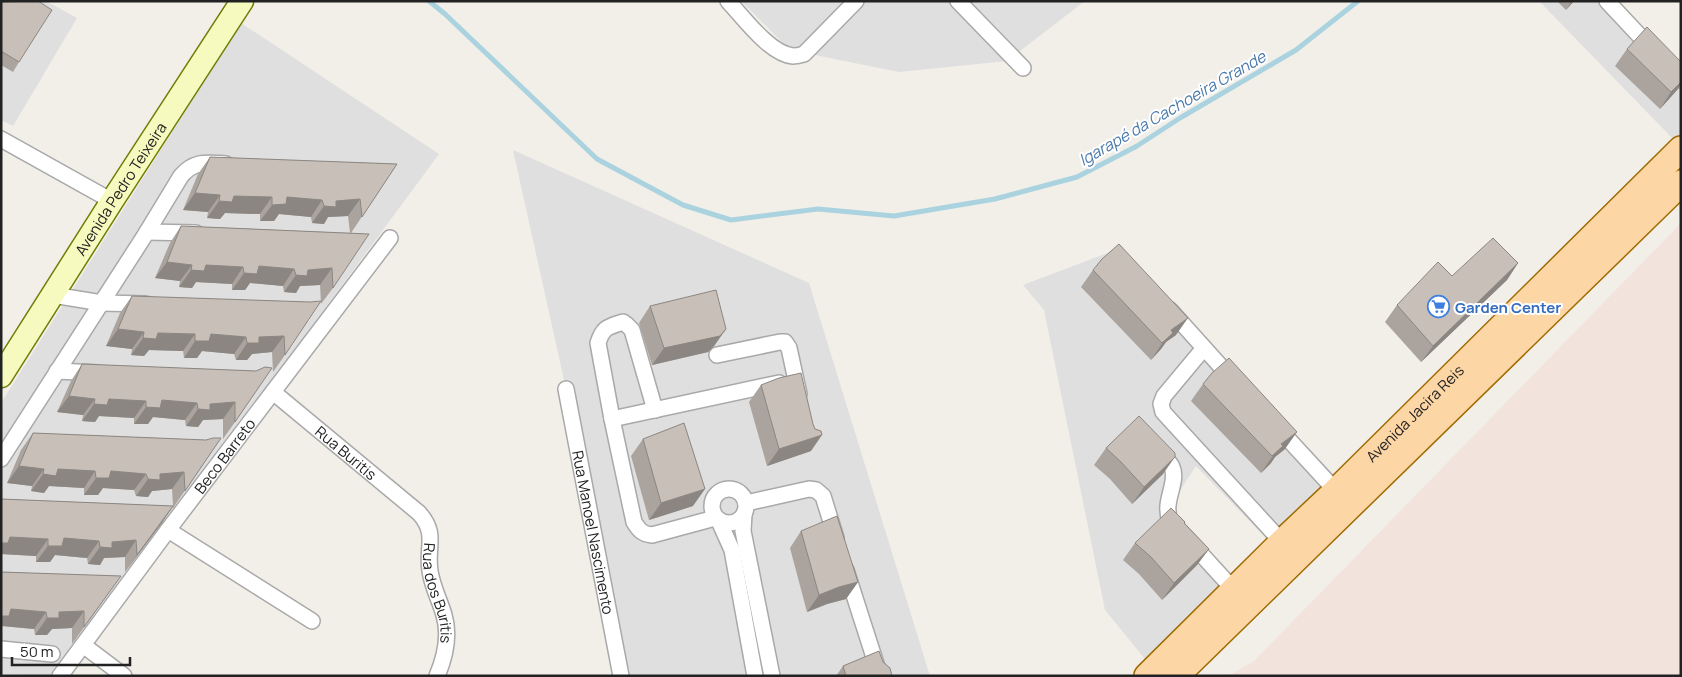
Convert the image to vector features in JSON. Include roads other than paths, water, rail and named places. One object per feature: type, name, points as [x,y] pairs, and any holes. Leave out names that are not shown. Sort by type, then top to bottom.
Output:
[{"type":"main road","name":"Avenida Jacira Reis","points":[[1147,676],[1681,149]]},
{"type":"main road","name":"Avenida Jacira Reis","points":[[1176,676],[1681,183]]},
{"type":"street","name":"Avenida Pedro Teixeira","points":[[1,376],[112,200],[242,1]]},
{"type":"street","points":[[728,1],[772,46],[783,54],[795,56],[804,54],[856,1]]},
{"type":"street","points":[[958,1],[1023,68]]},
{"type":"street","points":[[1607,1],[1681,80]]},
{"type":"street","points":[[1,138],[112,200]]},
{"type":"street","points":[[1,459],[181,176],[188,168],[199,163],[238,164]]},
{"type":"street","points":[[147,232],[215,233]]},
{"type":"street","name":"Beco Barreto","points":[[60,676],[168,530],[390,238]]},
{"type":"street","points":[[53,296],[102,303],[161,305]]},
{"type":"street","points":[[1160,299],[1244,391]]},
{"type":"street","points":[[655,410],[632,330],[628,324],[623,322],[606,328],[601,333],[598,343],[634,522],[638,530],[652,535],[717,519],[731,524],[736,522],[745,509],[809,489],[816,490],[823,496],[880,676]]},
{"type":"street","points":[[717,355],[785,342],[789,348],[802,405]]},
{"type":"street","points":[[1204,348],[1164,396],[1161,404],[1164,412],[1282,542]]},
{"type":"street","points":[[57,371],[116,374]]},
{"type":"street","points":[[612,419],[795,379]]},
{"type":"street","name":"Rua Manoel Nascimento","points":[[566,389],[621,676]]},
{"type":"street","name":"Rua Buritis","points":[[273,392],[419,513]]},
{"type":"street","points":[[1271,420],[1336,491]]},
{"type":"street","points":[[1146,439],[1172,466],[1174,476],[1167,513],[1170,520],[1234,590]]},
{"type":"street","points":[[14,440],[33,441]]},
{"type":"street","points":[[755,676],[732,550],[711,507],[715,496],[719,492],[730,489],[736,490],[744,498],[743,531],[772,676]]},
{"type":"street","name":"Rua dos Buritis","points":[[419,513],[427,521],[430,531],[430,574],[445,618],[447,639],[443,662],[437,676]]},
{"type":"street","points":[[168,530],[312,620]]},
{"type":"street","points":[[83,645],[124,676]]},
{"type":"street","points":[[1,649],[52,654]]},
{"type":"waterway","name":"Igarapé da Cachoeira Grande","points":[[429,1],[597,159],[683,205],[731,220],[818,209],[894,216],[995,199],[1077,177],[1137,146],[1180,118],[1296,50],[1358,1]]},
{"type":"place","name":"Garden Center","points":[[1439,307]]}]
